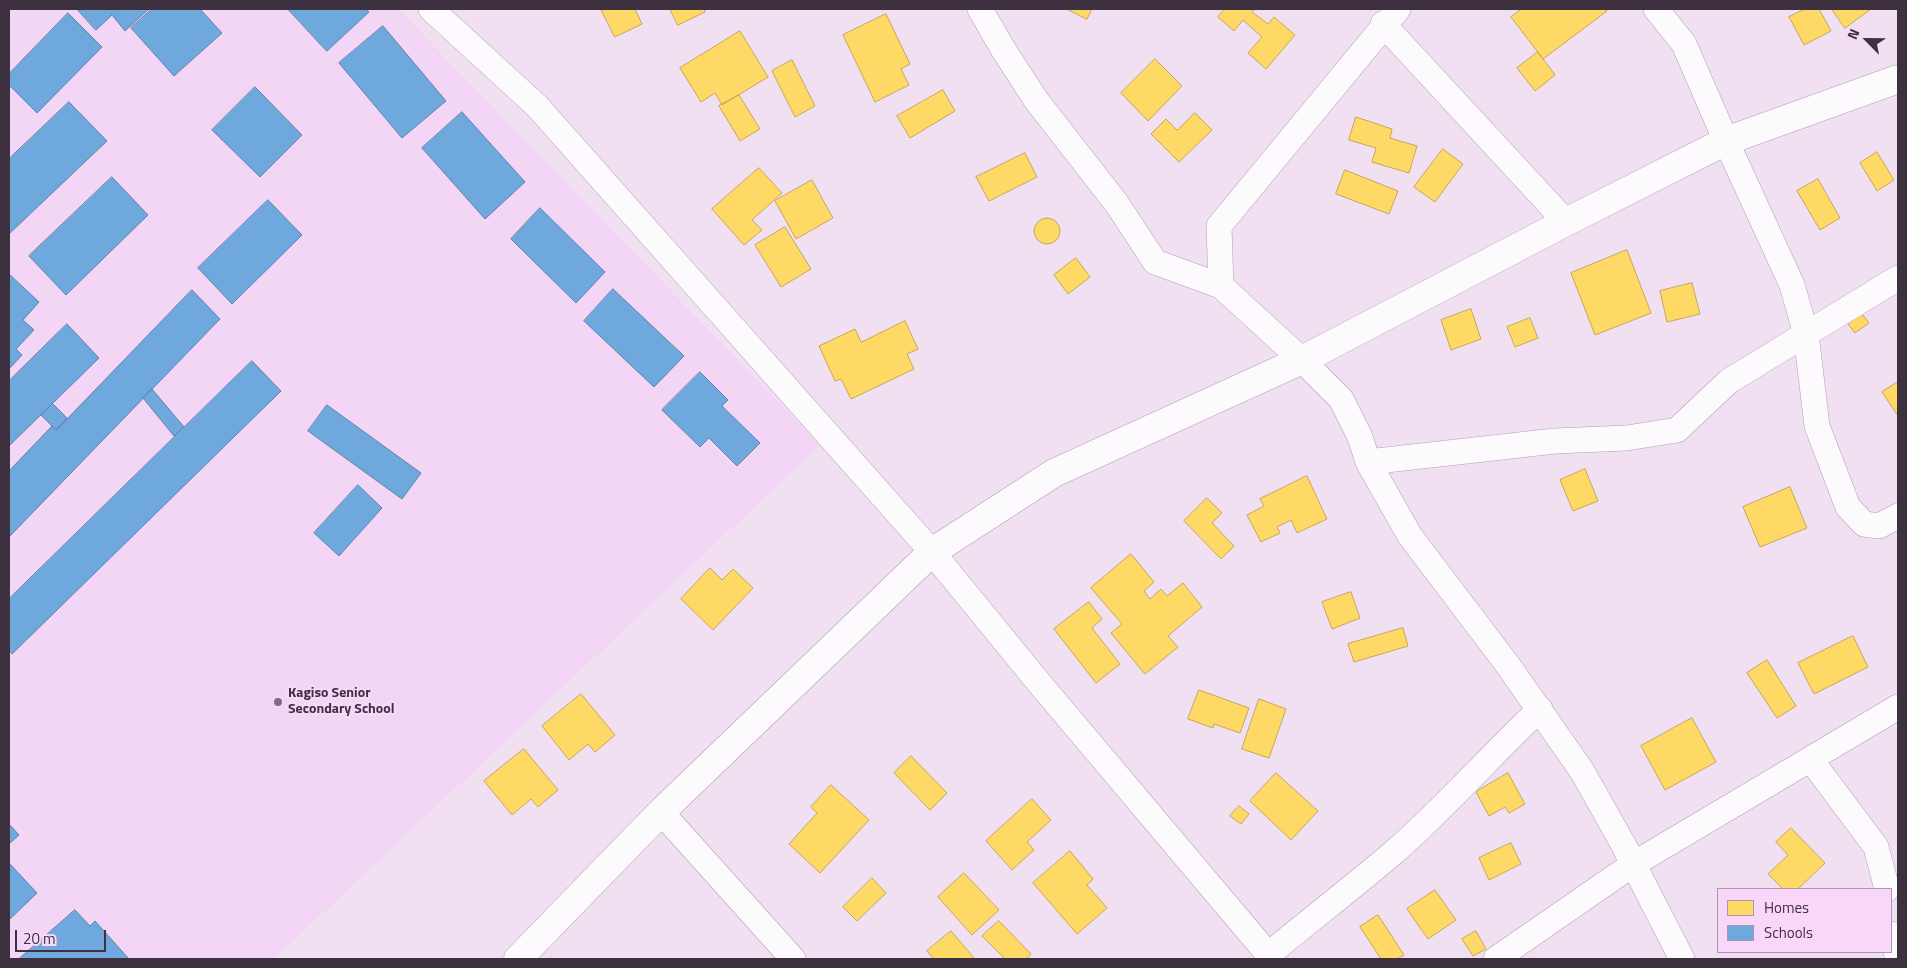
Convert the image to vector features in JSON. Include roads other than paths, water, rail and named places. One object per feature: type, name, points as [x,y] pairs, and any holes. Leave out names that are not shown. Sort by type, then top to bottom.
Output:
[{"type":"street","points":[[431,9],[537,106],[932,552],[1040,684],[1271,957],[1393,853],[1437,812],[1502,744],[1540,709]]},
{"type":"street","points":[[980,9],[1036,100],[1117,204],[1155,262],[1221,286],[1302,360],[1341,399],[1360,436],[1368,462],[1410,536],[1540,709],[1582,771],[1623,844],[1632,865],[1682,959]]},
{"type":"street","points":[[1656,9],[1684,44],[1792,285],[1806,334],[1817,426],[1848,507],[1864,524],[1879,526],[1898,516]]},
{"type":"street","points":[[1221,286],[1219,226],[1390,16],[1566,222]]},
{"type":"street","points":[[518,959],[661,812],[932,552],[1054,473],[1302,360],[1726,141],[1898,79]]},
{"type":"street","points":[[1368,462],[1555,441],[1627,438],[1677,430],[1729,381],[1898,278]]},
{"type":"street","points":[[1496,959],[1632,865],[1898,707]]},
{"type":"street","points":[[1811,760],[1876,847],[1887,888]]},
{"type":"street","points":[[661,812],[793,959]]},
{"type":"street","points":[[1892,938],[1898,959]]},
{"type":"place","name":"Kagiso Senior Secondary School","points":[[278,702]]}]
